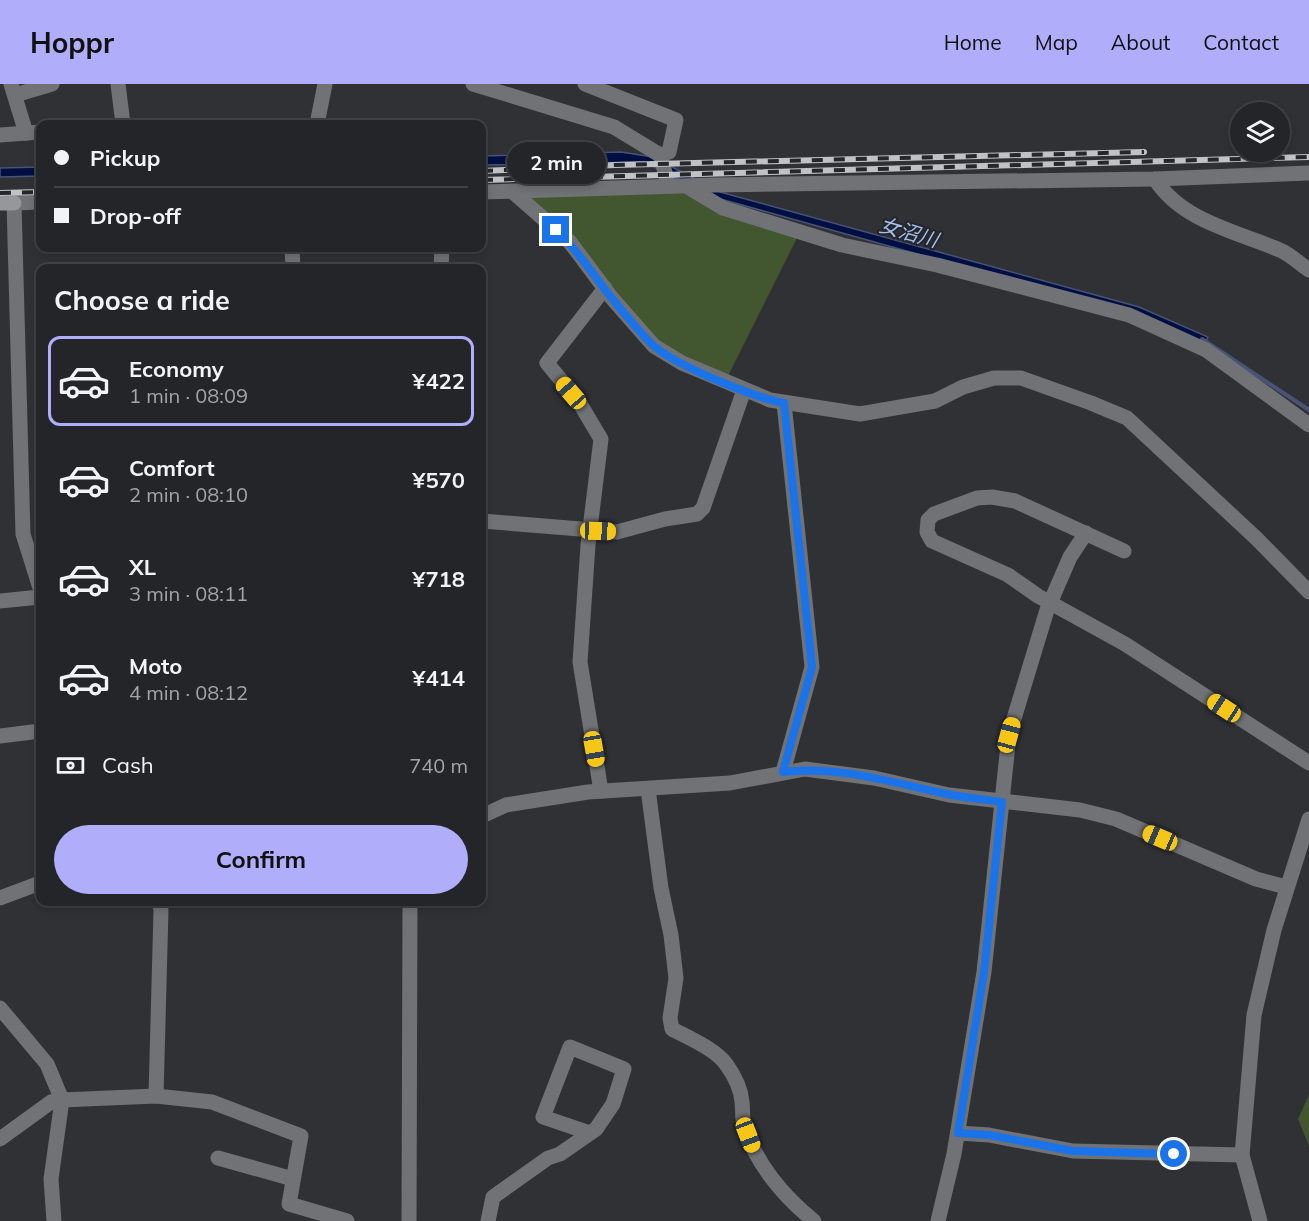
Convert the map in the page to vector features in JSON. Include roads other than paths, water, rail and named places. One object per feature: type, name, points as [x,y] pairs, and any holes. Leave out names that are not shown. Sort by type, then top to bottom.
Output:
[{"type":"street","points":[[0,135],[33,133],[13,89],[52,84]]},
{"type":"street","points":[[118,84],[122,120]]},
{"type":"street","points":[[318,120],[325,84]]},
{"type":"street","points":[[473,84],[614,127],[660,156],[669,186]]},
{"type":"street","points":[[585,84],[676,120],[669,152],[660,156]]},
{"type":"street","points":[[486,192],[688,187],[713,184],[1155,179],[1309,173]]},
{"type":"street","points":[[1155,179],[1165,194],[1184,209],[1212,224],[1285,253],[1309,270]]},
{"type":"street","points":[[688,187],[723,208],[842,245],[937,265],[1129,315],[1206,350],[1309,425]]},
{"type":"street","points":[[513,192],[570,242],[654,346],[682,363],[744,390],[784,403],[860,414],[935,401],[963,387],[994,378],[1021,378],[1045,386],[1127,418],[1256,538],[1309,592]]},
{"type":"street","points":[[36,202],[7,203],[23,534],[36,575]]},
{"type":"street","points":[[601,791],[580,662],[589,530],[601,439],[579,402],[548,368],[547,363],[605,288]]},
{"type":"street","points":[[486,521],[616,532],[664,519],[697,514],[703,508],[744,390]]},
{"type":"street","points":[[783,772],[812,667],[784,403]]},
{"type":"street","points":[[1124,551],[1015,501],[992,497],[977,498],[934,514],[928,520],[927,532],[932,541],[1008,576],[1050,603],[1125,644],[1309,763]]},
{"type":"street","points":[[938,1221],[958,1133],[984,972],[1009,735],[1050,603],[1070,558],[1086,532]]},
{"type":"street","points":[[0,600],[36,597]]},
{"type":"street","points":[[0,736],[36,732]]},
{"type":"street","points":[[486,814],[506,805],[601,791],[730,783],[805,769],[838,772],[949,795],[1080,810],[1116,819],[1256,879],[1286,887]]},
{"type":"street","points":[[648,789],[676,978],[670,1018],[672,1029],[725,1062],[737,1083],[742,1101],[743,1123],[752,1147],[768,1172],[796,1207],[814,1221]]},
{"type":"street","points":[[1260,1221],[1242,1155],[1254,1016],[1286,887],[1309,819]]},
{"type":"street","points":[[0,898],[36,884]]},
{"type":"street","points":[[156,1096],[160,906]]},
{"type":"street","points":[[409,1221],[410,906]]},
{"type":"street","points":[[0,1008],[47,1064],[62,1100],[51,1179],[54,1221]]},
{"type":"street","points":[[488,1221],[493,1197],[548,1158],[561,1154],[596,1129],[613,1104],[624,1069],[570,1047],[543,1118],[590,1133]]},
{"type":"street","points":[[0,1139],[51,1102],[62,1100],[156,1096],[212,1102],[301,1136],[289,1204],[347,1221]]},
{"type":"street","points":[[958,1133],[989,1135],[1073,1151],[1242,1155]]},
{"type":"street","points":[[218,1158],[293,1179]]},
{"type":"waterway","name":"女沼川","points":[[1202,339],[1309,410]]},
{"type":"railway","points":[[486,171],[615,165],[1144,152]]},
{"type":"railway","points":[[486,180],[1309,157]]},
{"type":"railway","points":[[0,193],[36,192]]}]
